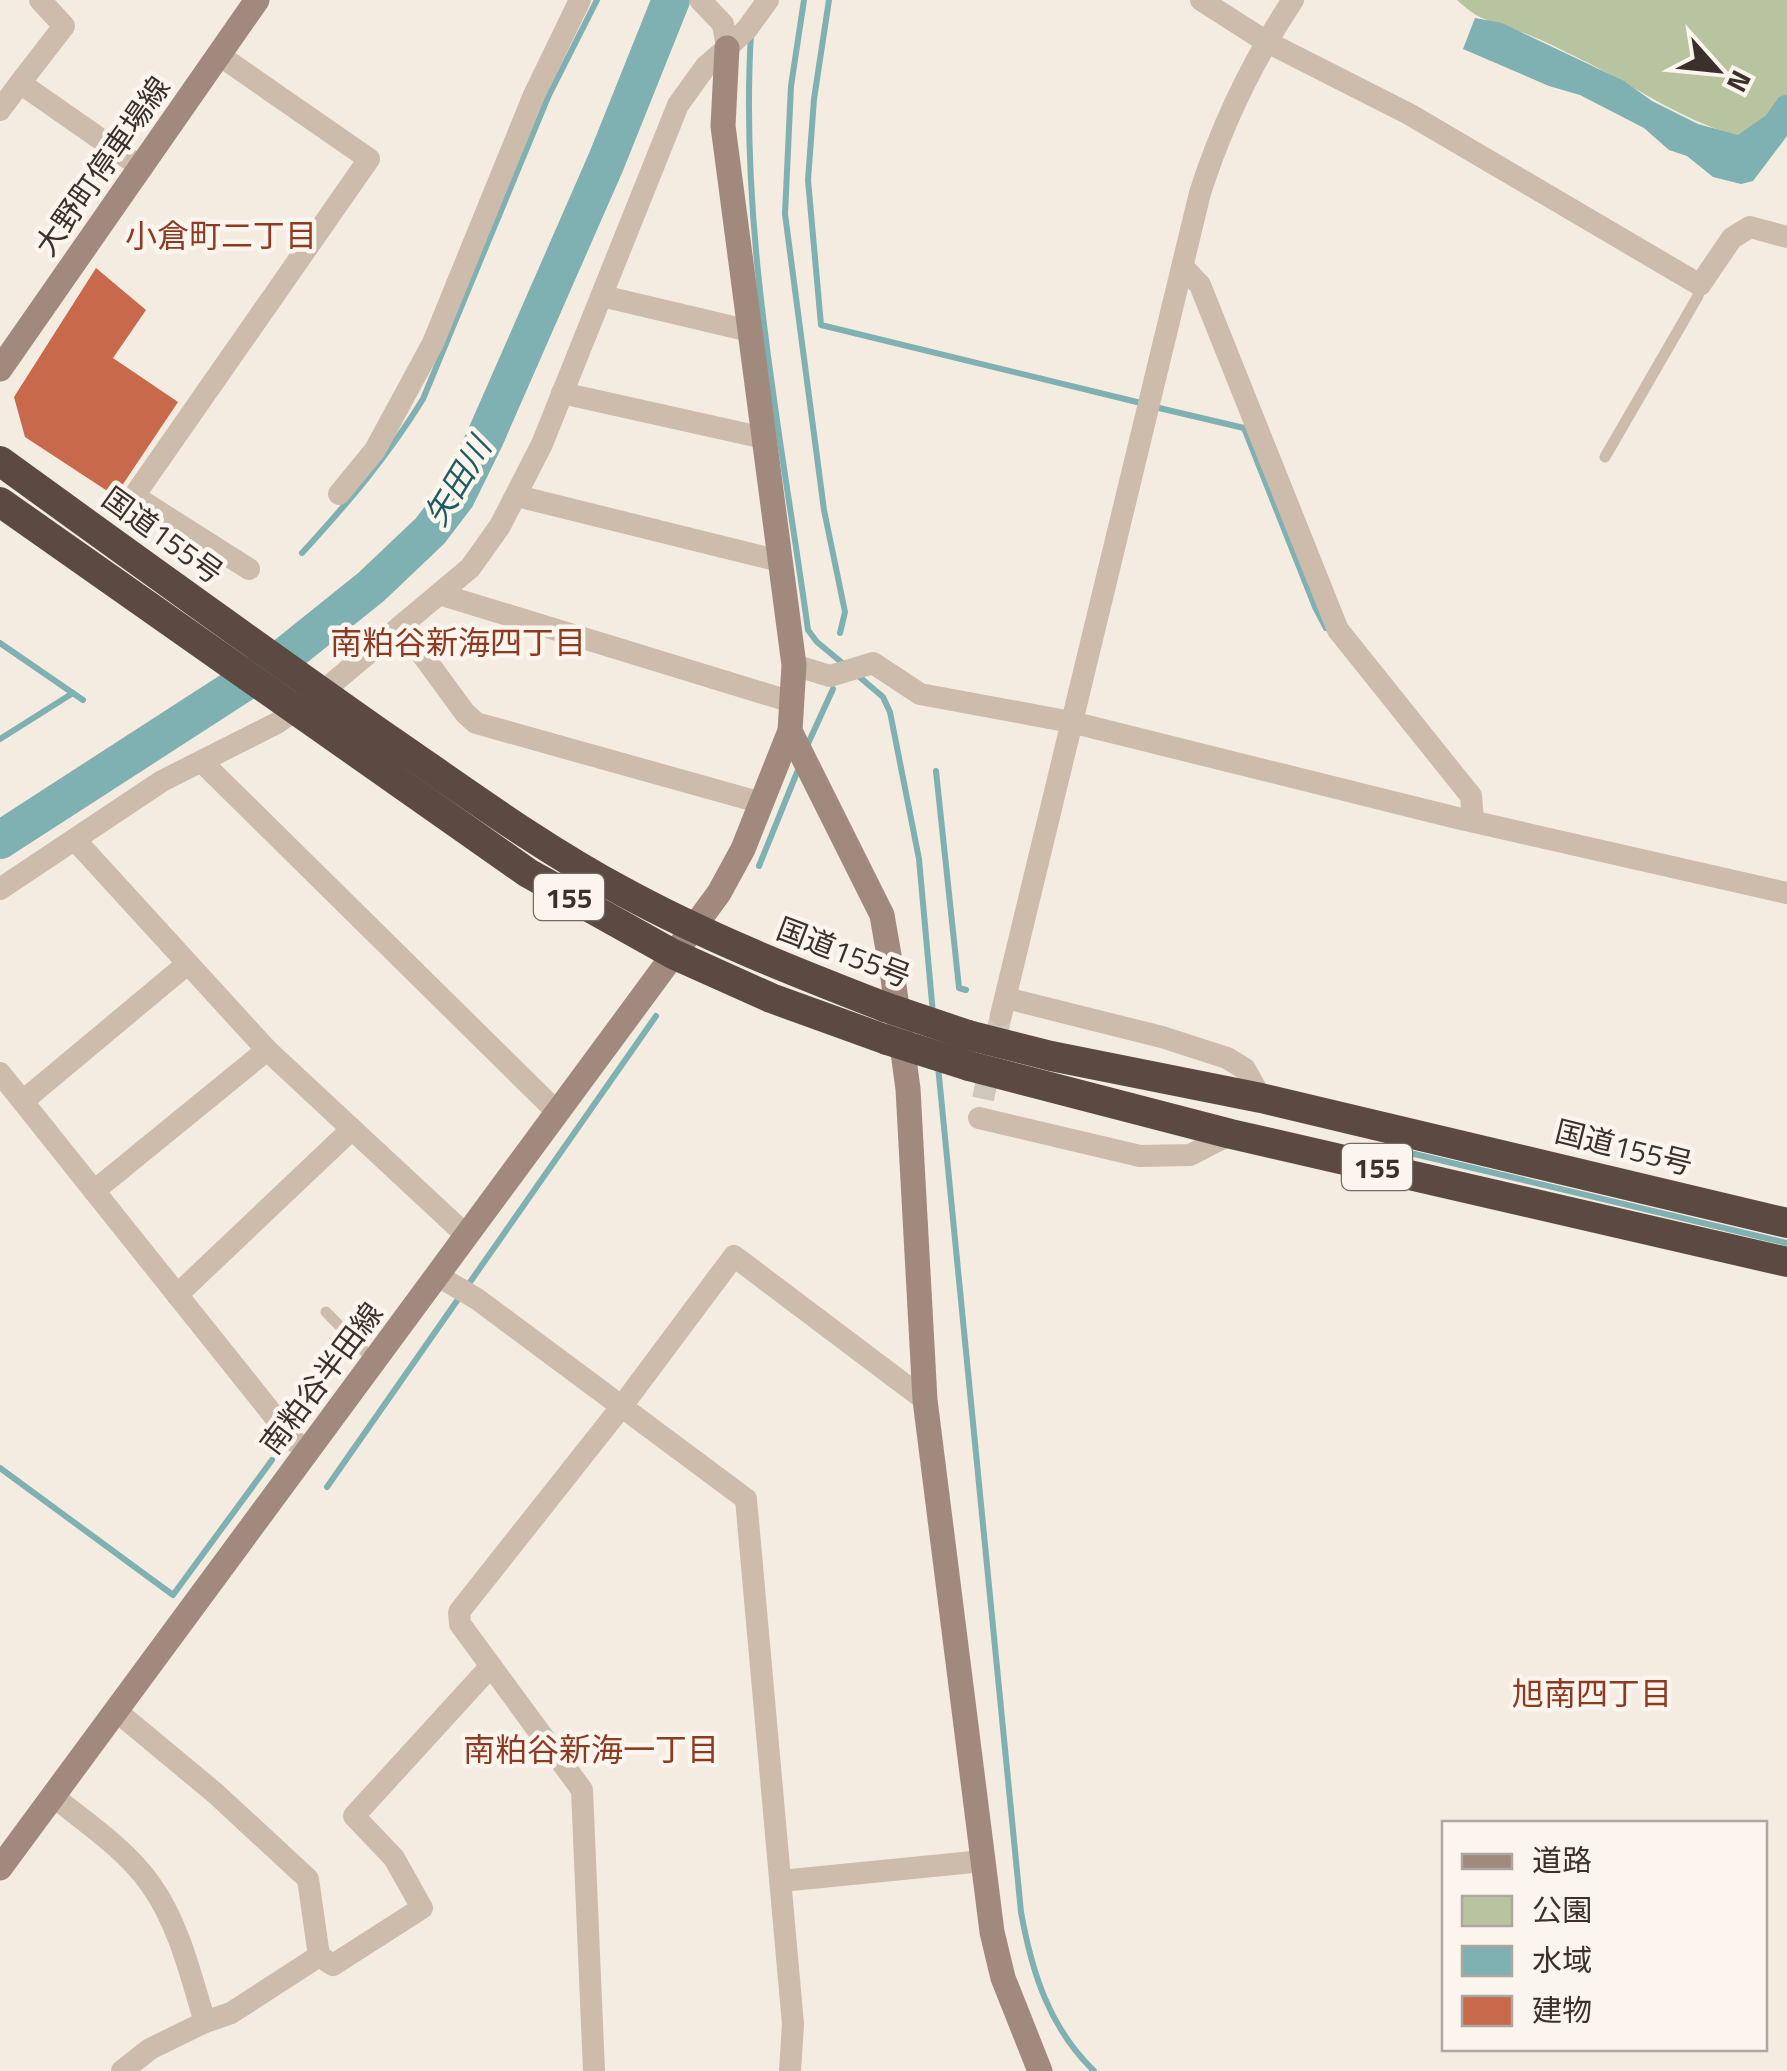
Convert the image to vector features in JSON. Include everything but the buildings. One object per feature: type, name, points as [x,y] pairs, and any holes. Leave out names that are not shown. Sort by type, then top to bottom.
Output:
[{"type":"highway","name":"国道155号","points":[[0,461],[493,812],[622,892],[780,966],[968,1035],[1261,1098],[1787,1223]]},
{"type":"highway","name":"155","points":[[0,502],[528,873],[673,954],[771,998],[970,1066],[1231,1134],[1787,1262]]},
{"type":"street","points":[[0,110],[64,26],[40,0]]},
{"type":"street","name":"大野町停車場線","points":[[0,369],[258,0]]},
{"type":"street","points":[[339,494],[375,450],[434,343],[534,95],[580,0]]},
{"type":"street","points":[[0,889],[162,780],[202,762],[287,706],[402,626],[470,568],[517,496],[678,105],[706,66],[747,29],[768,0]]},
{"type":"street","points":[[1201,0],[1266,41],[1409,114],[1700,285],[1732,238],[1750,227],[1787,237]]},
{"type":"street","points":[[1261,1098],[1240,1064],[1203,1049],[1004,1006],[1214,149],[1266,41],[1292,0]]},
{"type":"street","points":[[703,2],[723,24],[726,48],[723,126],[794,665],[790,731],[882,915],[908,1089],[926,1400],[992,1932],[1003,1978],[1040,2071]]},
{"type":"street","points":[[220,55],[370,159],[134,496],[248,569]]},
{"type":"street","points":[[20,83],[142,168]]},
{"type":"street","points":[[1184,268],[1200,285],[1338,630],[1472,796],[1473,821]]},
{"type":"street","points":[[602,296],[750,330]]},
{"type":"street","points":[[562,393],[764,438]]},
{"type":"street","points":[[517,496],[780,560]]},
{"type":"street","points":[[438,594],[792,702]]},
{"type":"street","points":[[402,626],[476,723],[762,803]]},
{"type":"street","points":[[794,665],[830,676],[873,663],[920,694],[1072,722],[1473,821],[1787,893]]},
{"type":"street","name":"南粕谷半田線","points":[[0,1868],[718,892],[742,849],[790,731]]},
{"type":"street","points":[[202,762],[557,1112]]},
{"type":"street","points":[[76,841],[267,1050],[466,1236]]},
{"type":"street","points":[[23,1101],[186,965]]},
{"type":"street","points":[[94,1191],[267,1050]]},
{"type":"street","points":[[0,1073],[294,1441],[308,1450]]},
{"type":"street","points":[[979,1118],[1140,1156],[1190,1155],[1231,1134]]},
{"type":"street","points":[[176,1295],[352,1129]]},
{"type":"street","points":[[594,2071],[582,1790],[460,1624],[459,1612],[622,1406],[734,1256],[926,1400]]},
{"type":"street","points":[[438,1276],[477,1299],[746,1499],[793,2024],[790,2071]]},
{"type":"street","points":[[116,1710],[215,1793],[308,1879],[319,1956],[332,1966],[422,1908],[394,1858],[354,1816],[490,1666]]},
{"type":"street","points":[[53,1796],[112,1844],[150,1883],[186,1959],[205,2022]]},
{"type":"street","points":[[781,1881],[983,1861]]},
{"type":"street","points":[[122,2071],[150,2048],[231,2013],[319,1956]]},
{"type":"lane","points":[[1606,456],[1698,296],[1700,285]]},
{"type":"lane","points":[[326,1312],[374,1362]]},
{"type":"green space","points":[[1457,0],[1787,0],[1787,94],[1738,136],[1676,111],[1545,42],[1481,17]]},
{"type":"water","points":[[1475,18],[1502,23],[1624,81],[1652,101],[1698,124],[1738,135],[1787,94],[1787,136],[1753,181],[1741,184],[1713,177],[1687,156],[1669,150],[1644,128],[1580,95],[1463,49]]},
{"type":"waterway","points":[[302,553],[366,479],[423,399],[548,97],[597,0]]},
{"type":"waterway","name":"矢田川","points":[[0,840],[285,656],[371,587],[430,531],[456,497],[485,438],[606,162],[671,0]]},
{"type":"waterway","points":[[804,0],[791,86],[785,214],[824,510],[845,612],[840,633]]},
{"type":"waterway","points":[[829,0],[814,99],[808,180],[821,325],[1141,403]]},
{"type":"waterway","points":[[751,34],[749,109],[757,258],[808,630],[846,666]]},
{"type":"waterway","points":[[1159,408],[1244,428],[1326,628]]},
{"type":"waterway","points":[[0,643],[83,700]]},
{"type":"waterway","points":[[856,674],[883,697],[890,712],[919,859],[933,1014]]},
{"type":"waterway","points":[[806,748],[833,689]]},
{"type":"waterway","points":[[0,739],[73,693]]},
{"type":"waterway","points":[[759,866],[800,765]]},
{"type":"waterway","points":[[936,771],[959,988],[966,990]]},
{"type":"waterway","points":[[468,1285],[656,1016]]},
{"type":"waterway","points":[[938,1066],[1021,1912],[1045,1998],[1065,2036],[1094,2071]]},
{"type":"waterway","points":[[1410,1153],[1787,1243]]},
{"type":"waterway","points":[[327,1487],[461,1295]]},
{"type":"waterway","points":[[0,1468],[173,1595],[272,1460]]},
{"type":"tunnel","points":[[983,1099],[1001,1015]]},
{"type":"district","name":"小倉町二丁目","points":[[221,235]]},
{"type":"district","name":"南粕谷新海四丁目","points":[[458,642]]},
{"type":"district","name":"旭南四丁目","points":[[1592,1693]]},
{"type":"district","name":"南粕谷新海一丁目","points":[[591,1749]]}]
